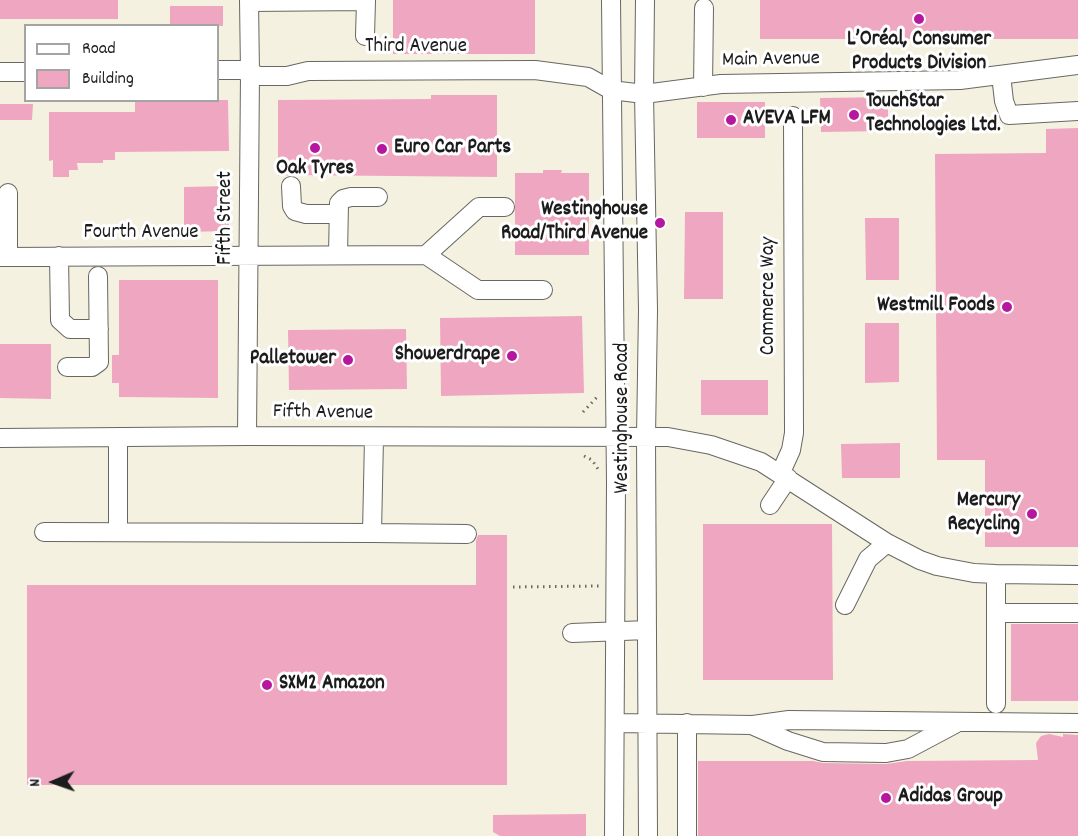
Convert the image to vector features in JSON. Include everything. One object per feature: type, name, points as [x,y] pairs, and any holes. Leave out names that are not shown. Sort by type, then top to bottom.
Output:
[{"type":"street","name":"Westinghouse Road","points":[[611,0],[616,631],[614,836]]},
{"type":"street","name":"Westinghouse Road","points":[[645,0],[644,94],[648,310],[646,437],[648,836]]},
{"type":"street","points":[[249,1],[366,1],[366,36]]},
{"type":"street","name":"Fifth Street","points":[[247,436],[249,1]]},
{"type":"street","points":[[703,87],[704,8]]},
{"type":"street","name":"Main Avenue","points":[[644,94],[721,84],[960,80],[1078,65]]},
{"type":"street","name":"Third Avenue","points":[[219,70],[241,70],[260,76],[287,76],[308,71],[535,70],[588,77],[611,90],[644,94]]},
{"type":"street","points":[[0,72],[24,72]]},
{"type":"street","points":[[1001,75],[1004,101],[1009,116],[1078,111]]},
{"type":"street","name":"Commerce Way","points":[[770,505],[784,475],[794,433],[792,116]]},
{"type":"street","points":[[291,186],[292,206],[295,211],[306,214],[338,214]]},
{"type":"street","points":[[4,257],[8,193]]},
{"type":"street","points":[[338,255],[339,203],[343,199],[378,197]]},
{"type":"street","points":[[505,207],[479,207],[426,255],[478,290],[543,290]]},
{"type":"street","name":"Fourth Avenue","points":[[4,257],[426,255]]},
{"type":"street","points":[[59,256],[60,320],[70,329],[99,329]]},
{"type":"street","points":[[67,368],[92,367],[99,362],[98,276]]},
{"type":"street","points":[[118,437],[118,532]]},
{"type":"street","points":[[646,437],[668,437],[711,445],[744,455],[784,475],[887,543],[912,557],[936,566],[975,573],[1078,574]]},
{"type":"street","name":"Fifth Avenue","points":[[0,438],[646,437]]},
{"type":"street","points":[[372,533],[374,438]]},
{"type":"street","points":[[44,532],[467,534]]},
{"type":"street","points":[[845,606],[868,559],[887,543]]},
{"type":"street","points":[[996,574],[996,704]]},
{"type":"street","points":[[996,613],[1078,614]]},
{"type":"street","points":[[572,633],[647,630]]},
{"type":"street","points":[[615,723],[753,725],[789,720],[1078,723]]},
{"type":"street","points":[[687,723],[687,836]]},
{"type":"street","points":[[753,725],[788,741],[823,752],[886,753],[908,749],[956,723]]},
{"type":"path","points":[[513,587],[615,586]]},
{"type":"building","points":[[0,0],[118,0],[118,19],[0,19]]},
{"type":"building","points":[[393,0],[535,0],[535,54],[393,54]]},
{"type":"building","name":"L’Oréal, Consumer Products Division","points":[[760,0],[1078,0],[1078,39],[760,39]]},
{"type":"building","points":[[170,6],[223,6],[223,26],[219,24],[170,24]]},
{"type":"building","points":[[431,95],[497,95],[497,177],[278,176],[278,100],[431,99]]},
{"type":"building","name":"TouchStar Technologies Ltd.","points":[[888,97],[888,131],[821,132],[820,98]]},
{"type":"building","points":[[219,100],[228,100],[229,151],[115,152],[115,160],[103,160],[103,163],[77,163],[78,170],[69,170],[69,177],[53,177],[53,160],[49,161],[49,112],[135,112],[135,102],[219,102]]},
{"type":"building","name":"AVEVA LFM","points":[[697,102],[765,102],[765,138],[697,138]]},
{"type":"building","points":[[0,104],[33,104],[32,120],[0,120]]},
{"type":"building","name":"Westmill Foods","points":[[1078,128],[1078,547],[985,547],[985,460],[937,460],[935,154],[1046,153],[1046,129]]},
{"type":"building","points":[[543,170],[562,170],[561,173],[589,173],[589,255],[515,255],[515,173],[543,173]]},
{"type":"building","points":[[229,186],[229,231],[184,232],[184,187]]},
{"type":"building","points":[[685,212],[723,212],[723,299],[684,299]]},
{"type":"building","points":[[865,218],[899,218],[899,280],[866,280]]},
{"type":"building","points":[[119,280],[218,280],[218,398],[119,397],[119,383],[112,383],[112,355],[119,355]]},
{"type":"building","name":"Showerdrape","points":[[582,316],[584,393],[441,396],[440,318]]},
{"type":"building","points":[[865,323],[899,323],[899,382],[865,383]]},
{"type":"building","name":"Palletower","points":[[406,329],[407,389],[289,390],[288,330]]},
{"type":"building","points":[[0,344],[51,344],[51,399],[0,398]]},
{"type":"building","points":[[701,380],[768,380],[768,415],[701,415]]},
{"type":"building","points":[[900,443],[900,478],[842,478],[841,444]]},
{"type":"building","points":[[703,524],[832,524],[833,680],[703,680]]},
{"type":"building","name":"SXM2 Amazon","points":[[478,535],[507,535],[507,785],[27,785],[27,585],[476,585]]},
{"type":"building","points":[[1011,624],[1078,624],[1078,701],[1011,701]]},
{"type":"building","name":"Adidas Group","points":[[1049,734],[1063,737],[1063,734],[1078,735],[1078,836],[698,836],[698,761],[813,761],[886,764],[907,761],[1038,760],[1036,743],[1041,736]]},
{"type":"building","points":[[586,814],[586,836],[500,836],[493,832],[493,815]]},
{"type":"place","name":"L’Oréal, Consumer Products Division","points":[[919,19]]},
{"type":"place","name":"TouchStar Technologies Ltd.","points":[[854,115]]},
{"type":"place","name":"AVEVA LFM","points":[[731,120]]},
{"type":"place","name":"Oak Tyres","points":[[315,148]]},
{"type":"place","name":"Euro Car Parts","points":[[382,149]]},
{"type":"place","name":"Westinghouse Road/Third Avenue","points":[[660,223]]},
{"type":"place","name":"Westmill Foods","points":[[1007,307]]},
{"type":"place","name":"Showerdrape","points":[[512,356]]},
{"type":"place","name":"Palletower","points":[[348,360]]},
{"type":"place","name":"Mercury Recycling","points":[[1032,514]]},
{"type":"place","name":"SXM2 Amazon","points":[[267,685]]},
{"type":"place","name":"Adidas Group","points":[[886,798]]}]
